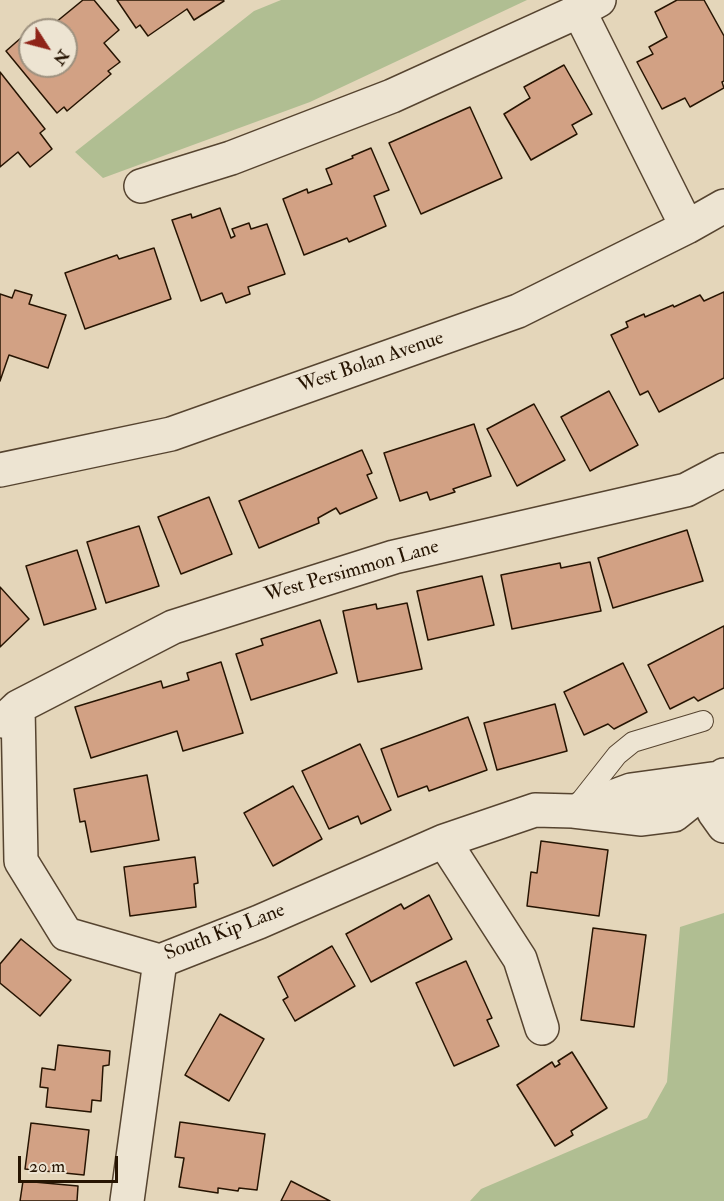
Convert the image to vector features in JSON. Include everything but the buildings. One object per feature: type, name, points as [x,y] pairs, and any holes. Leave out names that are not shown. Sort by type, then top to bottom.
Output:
[{"type":"street","points":[[141,186],[231,158],[392,96],[589,6],[687,227]]},
{"type":"street","name":"West Bolan Avenue","points":[[0,470],[171,434],[518,311],[687,227],[724,206]]},
{"type":"street","name":"West Persimmon Lane","points":[[9,716],[173,627],[394,556],[686,490],[724,470]]},
{"type":"street","name":"South Kip Lane","points":[[9,716],[21,861],[66,934],[160,961],[259,922],[444,841],[535,810],[573,812],[631,790],[722,777]]},
{"type":"street","name":"South Kip Lane","points":[[722,777],[714,793],[714,812],[724,826]]},
{"type":"street","points":[[444,841],[520,959],[542,1028]]},
{"type":"street","points":[[127,1201],[160,961]]},
{"type":"lane","points":[[573,812],[617,755],[633,742],[703,720]]},
{"type":"green space","points":[[281,0],[527,0],[310,102],[103,178],[75,152],[254,11]]},
{"type":"green space","points":[[724,913],[724,1201],[470,1201],[481,1189],[647,1118],[667,1082],[680,927]]}]
